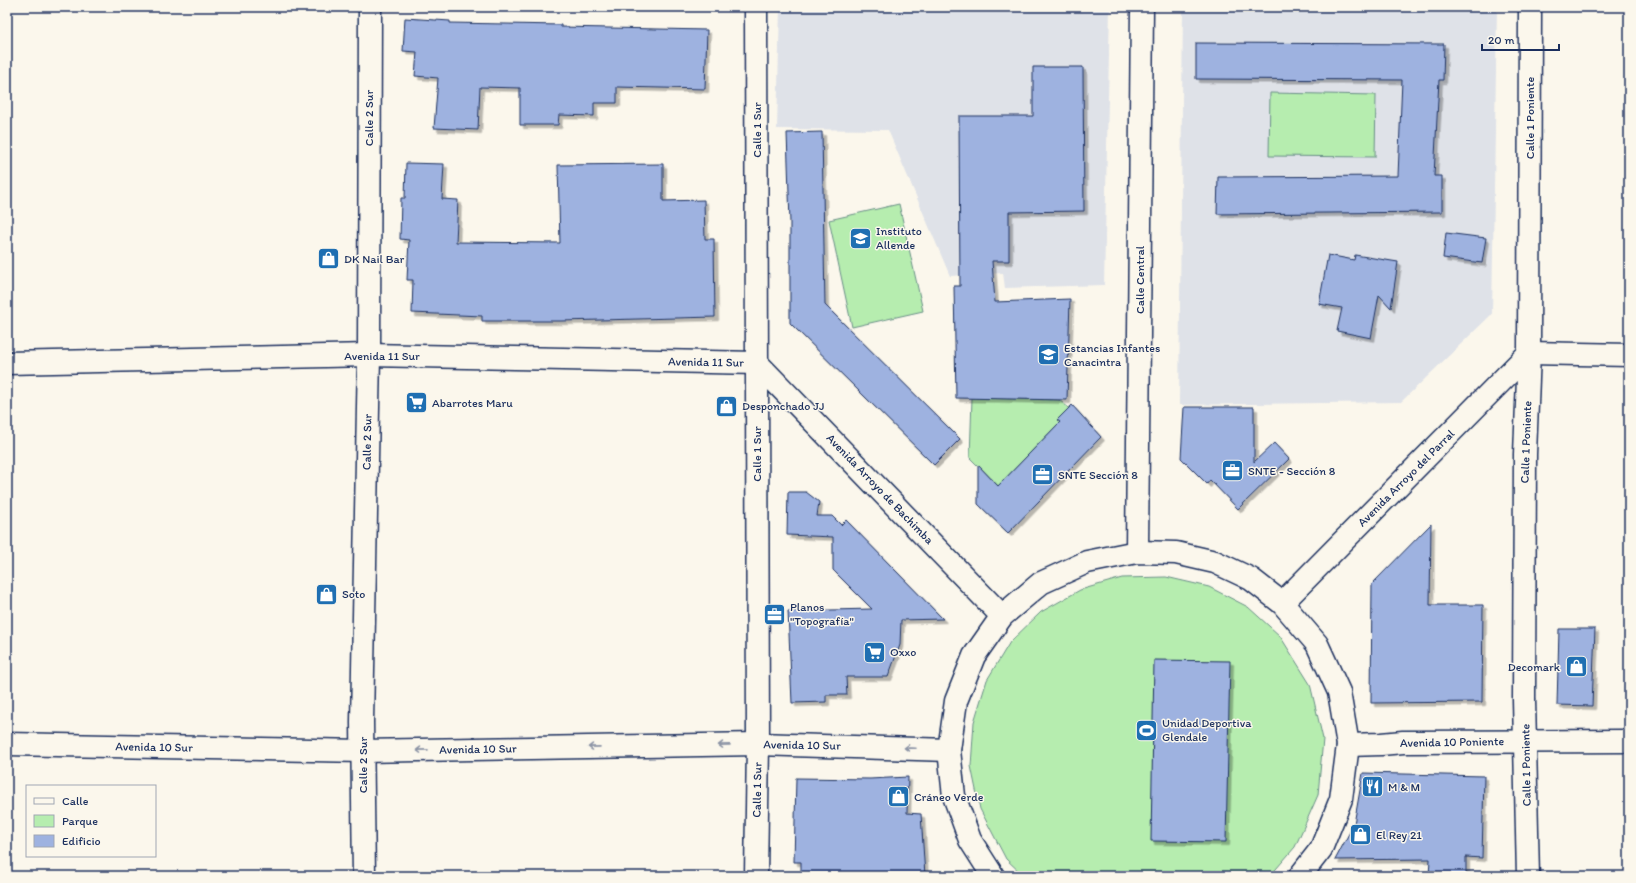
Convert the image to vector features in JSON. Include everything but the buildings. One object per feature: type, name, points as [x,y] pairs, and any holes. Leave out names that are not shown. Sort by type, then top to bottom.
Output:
[{"type":"street","name":"Calle 2 Sur","points":[[364,876],[362,714],[369,355],[370,7]]},
{"type":"street","name":"Calle 1 Sur","points":[[756,7],[758,744],[756,876]]},
{"type":"street","name":"Calle Central","points":[[1137,552],[1142,7]]},
{"type":"street","name":"Calle 1 Poniente","points":[[1528,876],[1525,741],[1524,454],[1529,353],[1530,7]]},
{"type":"street","points":[[1529,353],[1629,355]]},
{"type":"street","name":"Avenida Arroyo del Parral","points":[[1282,603],[1529,353]]},
{"type":"street","name":"Avenida 11 Sur","points":[[7,363],[369,355],[757,363]]},
{"type":"street","name":"Avenida Arroyo de Bachimba","points":[[757,363],[1002,616]]},
{"type":"street","points":[[993,876],[970,840],[954,796],[949,750],[956,701],[971,662],[1002,616],[1041,583],[1087,562],[1137,552],[1176,553],[1215,562],[1251,579],[1282,603],[1317,644],[1339,692],[1348,745],[1341,799],[1321,849],[1300,876]]},
{"type":"street","name":"Avenida 10 Poniente","points":[[1348,745],[1403,742],[1629,741]]},
{"type":"street","name":"Avenida 10 Sur","points":[[7,744],[363,751],[758,744],[949,750]]},
{"type":"shaded area","points":[[780,7],[1110,7],[1104,285],[1005,288],[1003,273],[950,276],[888,130],[777,129]]},
{"type":"shaded area","points":[[1183,7],[1497,7],[1492,314],[1401,402],[1179,405]]},
{"type":"green space","points":[[1270,93],[1376,95],[1375,157],[1269,156]]},
{"type":"green space","points":[[899,204],[923,311],[852,327],[829,220]]},
{"type":"green space","points":[[972,398],[1059,400],[1069,408],[1058,420],[1060,422],[998,486],[970,458]]},
{"type":"green space","name":"Unidad Deportiva Glendale","points":[[1166,577],[1209,587],[1248,607],[1280,636],[1310,684],[1323,739],[1318,795],[1295,847],[1270,876],[1024,876],[1006,859],[980,809],[971,766],[974,722],[987,680],[1010,642],[1041,612],[1080,590],[1122,578]]},
{"type":"place","name":"Instituto Allende","points":[[861,238]]},
{"type":"place","name":"DK Nail Bar","points":[[328,259]]},
{"type":"place","name":"Estancias Infantes Canacintra","points":[[1048,355]]},
{"type":"place","name":"Abarrotes Maru","points":[[417,403]]},
{"type":"place","name":"Desponchado JJ","points":[[726,406]]},
{"type":"place","name":"SNTE - Sección 8","points":[[1232,471]]},
{"type":"place","name":"SNTE Sección 8","points":[[1043,475]]},
{"type":"place","name":"Soto","points":[[327,594]]},
{"type":"place","name":"Planos \"Topografía\"","points":[[775,614]]},
{"type":"place","name":"Oxxo","points":[[874,652]]},
{"type":"place","name":"Decomark","points":[[1576,667]]},
{"type":"place","name":"Unidad Deportiva Glendale","points":[[1147,730]]},
{"type":"place","name":"M & M","points":[[1373,787]]},
{"type":"place","name":"Cráneo Verde","points":[[899,797]]},
{"type":"place","name":"El Rey 21","points":[[1360,835]]}]
